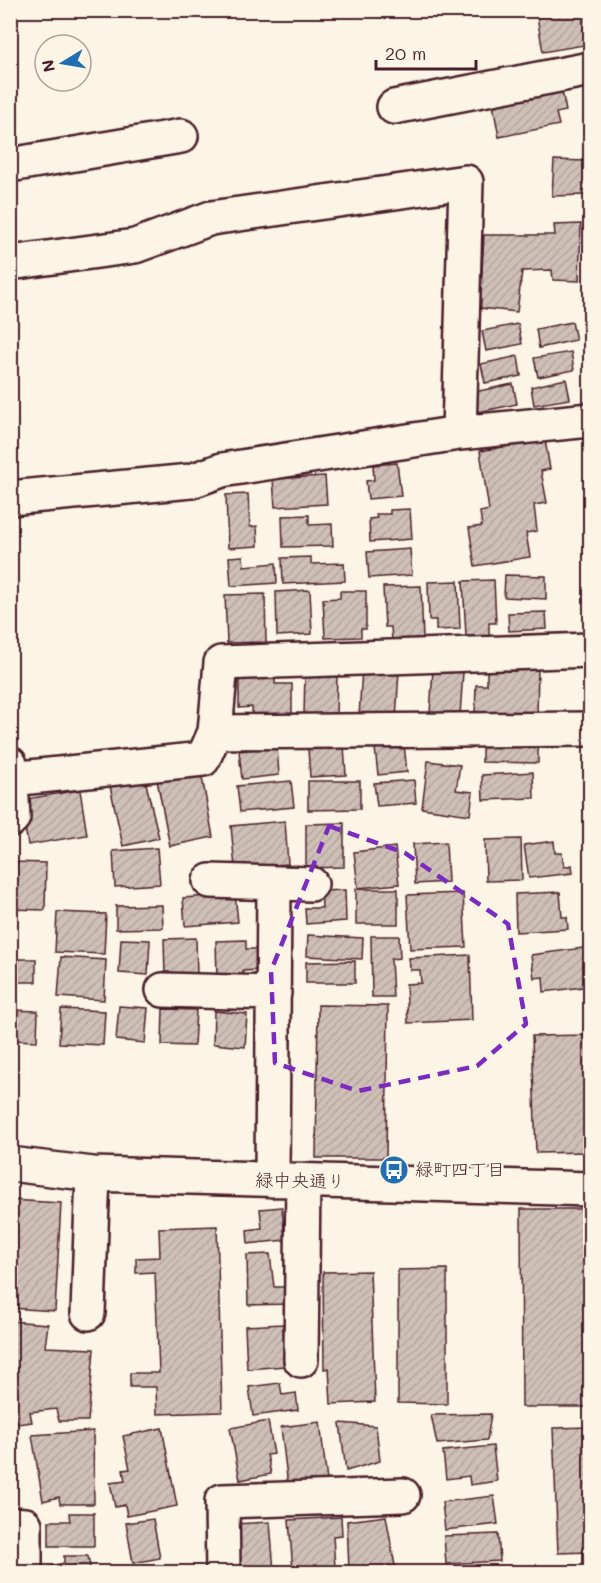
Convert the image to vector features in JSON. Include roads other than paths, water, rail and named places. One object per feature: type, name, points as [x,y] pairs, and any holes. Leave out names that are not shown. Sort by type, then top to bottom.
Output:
[{"type":"street","points":[[394,107],[591,69]]},
{"type":"street","points":[[10,165],[181,136]]},
{"type":"street","points":[[10,263],[135,246],[211,218],[466,182],[459,433]]},
{"type":"street","points":[[10,498],[191,481],[222,470],[459,433],[591,420]]},
{"type":"street","points":[[10,820],[11,771],[203,759],[215,732],[221,663],[591,650]]},
{"type":"street","points":[[215,732],[591,729]]},
{"type":"street","points":[[210,881],[311,884]]},
{"type":"street","points":[[274,884],[274,993],[302,1360]]},
{"type":"street","points":[[163,990],[274,993]]},
{"type":"street","name":"緑中央通り","points":[[10,1164],[93,1174],[591,1189]]},
{"type":"street","points":[[88,1313],[93,1174]]},
{"type":"street","points":[[223,1572],[222,1501],[404,1495]]},
{"type":"street","points":[[10,1524],[25,1525],[25,1572]]},
{"type":"place","name":"緑町四丁目","points":[[394,1170]]}]
